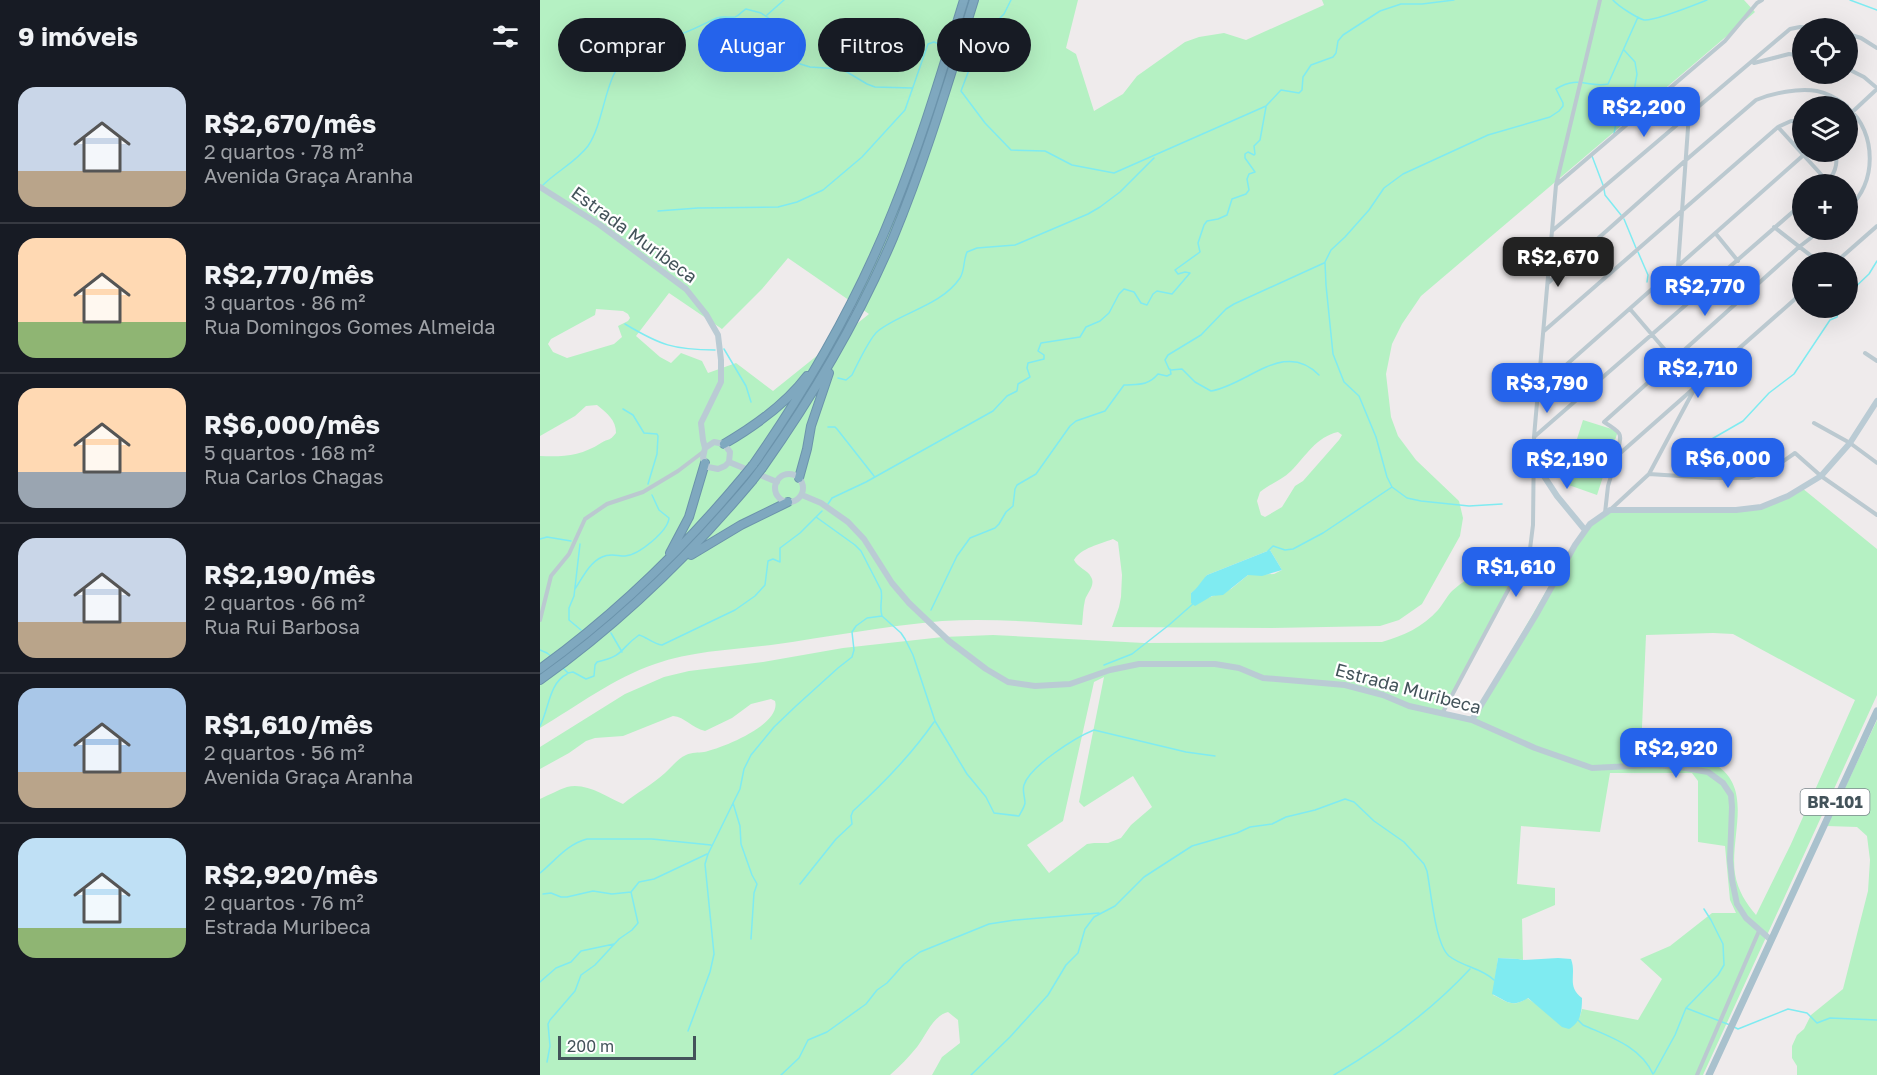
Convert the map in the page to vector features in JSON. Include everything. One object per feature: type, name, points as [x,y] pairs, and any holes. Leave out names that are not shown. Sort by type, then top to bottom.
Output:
[{"type":"highway","points":[[540,669],[598,624],[695,533],[753,465],[790,410],[826,351],[862,282],[896,204],[964,0]]},
{"type":"highway","points":[[666,575],[702,539],[762,468],[834,356],[870,287],[902,215],[926,150],[974,0]]},
{"type":"highway","points":[[724,444],[736,438],[783,402],[826,351]]},
{"type":"highway","points":[[799,478],[811,426],[834,356]]},
{"type":"highway","points":[[642,585],[663,562],[681,535],[697,493],[705,463]]},
{"type":"highway","points":[[540,680],[604,631],[690,555],[720,536],[788,502]]},
{"type":"main road","name":"BR-101","points":[[1709,1075],[1877,711]]},
{"type":"street","points":[[1443,714],[1530,549],[1533,525],[1534,437],[1556,185],[1600,0]]},
{"type":"street","points":[[1556,185],[1725,41],[1762,0]]},
{"type":"street","points":[[1552,231],[1792,29]]},
{"type":"street","points":[[1858,37],[1877,48]]},
{"type":"street","points":[[1751,63],[1792,54]]},
{"type":"street","points":[[1858,75],[1877,88],[1858,107]]},
{"type":"street","points":[[1548,283],[1756,100],[1791,91],[1817,91],[1831,96]]},
{"type":"street","points":[[1631,121],[1689,114]]},
{"type":"street","points":[[1678,267],[1689,114]]},
{"type":"street","points":[[1858,120],[1870,147],[1870,166],[1865,188],[1858,199]]},
{"type":"street","points":[[1544,332],[1778,127],[1792,121]]},
{"type":"street","points":[[1778,127],[1792,143]]},
{"type":"street","points":[[1539,388],[1795,162]]},
{"type":"street","points":[[1809,162],[1819,174]]},
{"type":"street","name":"Estrada Muribeca","points":[[540,187],[600,225],[686,289],[706,314],[718,335],[721,382],[701,423],[705,463]]},
{"type":"street","points":[[1534,437],[1792,212]]},
{"type":"street","points":[[1847,252],[1877,226]]},
{"type":"street","points":[[1774,227],[1806,252]]},
{"type":"street","points":[[1716,234],[1738,261]]},
{"type":"street","points":[[1608,512],[1608,486],[1621,435],[1619,431],[1605,422],[1808,240]]},
{"type":"street","points":[[1617,456],[1792,302]]},
{"type":"street","points":[[1630,309],[1695,386]]},
{"type":"street","points":[[1865,353],[1877,361]]},
{"type":"street","points":[[1472,720],[1536,615],[1575,545],[1590,524],[1608,512],[1649,474],[1695,386]]},
{"type":"street","points":[[1608,512],[1736,510],[1761,507],[1788,496],[1821,476],[1850,443],[1876,405]]},
{"type":"street","points":[[1814,423],[1850,443],[1877,463]]},
{"type":"street","points":[[540,620],[551,576],[569,554],[585,519],[606,504],[643,492],[678,471],[714,442],[724,444],[730,452],[729,462],[723,468],[710,468],[705,463]]},
{"type":"street","points":[[1649,474],[1749,478],[1775,467],[1795,453],[1821,476],[1877,515]]},
{"type":"street","points":[[729,462],[777,482]]},
{"type":"street","points":[[1533,466],[1542,472],[1557,496],[1585,531]]},
{"type":"street","points":[[787,474],[799,478],[803,487],[802,495],[796,500],[788,502],[783,500],[776,490],[777,482],[787,474]]},
{"type":"street","name":"Estrada Muribeca","points":[[802,495],[821,504],[848,522],[864,539],[892,583],[909,603],[950,641],[986,669],[1008,682],[1035,686],[1070,684],[1110,670],[1140,664],[1215,664],[1239,668],[1263,678],[1345,685],[1443,714],[1472,720],[1535,748],[1592,768],[1652,765],[1708,772],[1717,778],[1731,795],[1731,860],[1735,897],[1746,918],[1771,940]]},
{"type":"street","points":[[1697,1075],[1759,931]]},
{"type":"green space","points":[[540,0],[1078,0],[1066,48],[1076,54],[1094,111],[1123,94],[1137,76],[1185,42],[1224,33],[1246,40],[1324,5],[1322,0],[1744,0],[1755,12],[1421,296],[1402,324],[1392,344],[1386,374],[1391,417],[1398,436],[1416,460],[1459,501],[1463,518],[1460,536],[1422,604],[1399,620],[1380,626],[1112,627],[1121,597],[1122,575],[1118,542],[1113,539],[1086,549],[1074,560],[1090,575],[1092,580],[1092,586],[1085,600],[1082,625],[995,620],[942,621],[683,656],[655,664],[625,677],[540,728],[540,456],[564,456],[579,453],[610,439],[616,433],[613,421],[597,405],[586,406],[575,416],[540,436]],"holes":[[[788,258],[869,314],[773,391],[736,363],[708,373],[702,361],[681,353],[671,363],[660,357],[636,336],[669,293],[722,329],[762,289]],[[596,309],[623,311],[628,314],[630,318],[628,321],[618,326],[622,337],[614,344],[567,358],[553,352],[548,344],[551,339],[595,315]],[[1338,432],[1342,435],[1339,440],[1303,481],[1295,486],[1282,507],[1265,517],[1261,515],[1257,501],[1260,492],[1287,474],[1323,438]],[[1270,550],[1282,570],[1274,574],[1248,575],[1231,589],[1205,599],[1191,593],[1198,588],[1207,575]]]},
{"type":"green space","points":[[1583,420],[1618,431],[1597,495],[1563,483]]},
{"type":"green space","points":[[1802,488],[1877,549],[1877,695],[1703,1075],[932,1075],[942,1057],[960,1043],[958,1020],[948,1012],[938,1017],[914,1051],[890,1075],[540,1075],[540,799],[574,786],[596,791],[623,804],[683,757],[690,753],[713,750],[749,734],[770,718],[775,710],[775,701],[771,699],[751,704],[732,718],[705,731],[673,716],[623,736],[586,741],[540,769],[540,747],[625,694],[664,677],[689,671],[763,662],[843,648],[943,637],[993,635],[1144,643],[1382,642],[1405,634],[1426,621],[1438,610],[1452,591],[1468,579],[1495,566],[1524,559],[1442,712],[1473,717],[1566,557],[1591,523],[1611,507],[1752,509]],"holes":[[[1733,634],[1855,700],[1791,844],[1756,915],[1743,896],[1735,874],[1737,797],[1724,771],[1709,761],[1693,755],[1641,750],[1646,635]],[[1104,677],[1079,802],[1084,807],[1133,776],[1152,807],[1131,825],[1121,838],[1108,843],[1087,844],[1049,873],[1027,845],[1063,821],[1094,682]],[[1610,773],[1692,773],[1698,781],[1698,842],[1725,846],[1730,900],[1736,913],[1712,913],[1670,946],[1640,959],[1662,979],[1638,1020],[1582,1009],[1580,1016],[1539,1006],[1527,998],[1514,1003],[1506,1002],[1493,995],[1498,958],[1523,960],[1522,919],[1555,905],[1555,888],[1517,884],[1521,826],[1600,832]]]},
{"type":"green space","points":[[1877,720],[1877,1075],[1797,1075],[1797,1066],[1792,1058],[1792,1046],[1811,1015],[1843,989],[1868,891],[1870,860],[1867,836],[1857,827],[1827,826]]},
{"type":"water","points":[[1270,550],[1282,570],[1262,576],[1248,575],[1223,595],[1212,596],[1195,606],[1191,603],[1191,593],[1207,575]]},
{"type":"water","points":[[1498,958],[1571,959],[1574,989],[1582,998],[1581,1012],[1576,1023],[1569,1029],[1562,1027],[1528,998],[1514,1003],[1492,994]]},
{"type":"waterway","points":[[767,15],[784,0]]},
{"type":"waterway","points":[[1000,18],[1011,0]]},
{"type":"waterway","points":[[968,72],[961,91],[985,123],[1011,150],[1045,151],[1072,165],[1114,173],[1266,106],[1281,90],[1299,93],[1302,90],[1303,77],[1311,65],[1333,57],[1338,41],[1343,35],[1380,11],[1401,4],[1454,0]]},
{"type":"waterway","points":[[1613,0],[1628,12],[1644,20],[1666,15],[1707,0]]},
{"type":"waterway","points":[[1850,0],[1877,10]]},
{"type":"waterway","points":[[543,185],[588,146],[599,122],[610,83],[623,61],[632,52],[647,44],[686,32],[717,18],[736,16],[746,9],[761,13],[770,19],[768,36],[771,45],[794,62],[810,67],[842,69],[875,87],[912,88]]},
{"type":"waterway","points":[[1502,504],[1469,506],[1421,501],[1407,498],[1392,487],[1376,437],[1359,396],[1344,382],[1333,354],[1325,262],[1331,250],[1369,210],[1384,188],[1403,174],[1488,135],[1550,117],[1563,106],[1556,89],[1564,85],[1577,82],[1608,84],[1638,17]]},
{"type":"waterway","points":[[658,211],[778,207],[797,202],[823,190],[862,157],[905,110],[928,44],[937,43]]},
{"type":"waterway","points":[[1614,134],[1617,117],[1634,91],[1637,74],[1635,62],[1624,50]]},
{"type":"waterway","points":[[828,504],[832,498],[866,482],[993,411],[1007,396],[1017,391],[1018,384],[1030,377],[1028,363],[1044,359],[1044,355],[1038,351],[1041,343],[1080,337],[1086,327],[1100,321],[1109,313],[1124,289],[1134,292],[1141,303],[1147,305],[1157,291],[1172,294],[1190,273],[1178,274],[1175,270],[1200,252],[1198,243],[1204,225],[1207,221],[1227,215],[1232,199],[1246,194],[1249,190],[1247,179],[1249,174],[1255,172],[1245,158],[1245,154],[1248,152],[1255,154],[1254,146],[1260,140],[1266,107]]},
{"type":"waterway","points":[[1592,156],[1603,185]]},
{"type":"waterway","points":[[838,378],[846,380],[852,375],[878,331],[932,302],[952,288],[962,275],[967,252],[977,248],[1015,245],[1088,214],[1120,192],[1154,158]]},
{"type":"waterway","points":[[1604,189],[1605,195],[1621,215]]},
{"type":"waterway","points":[[1624,219],[1636,248]]},
{"type":"waterway","points":[[1638,252],[1648,275],[1647,282]]},
{"type":"waterway","points":[[1858,284],[1869,274],[1877,261]]},
{"type":"waterway","points":[[1169,369],[1165,360],[1168,355],[1201,335],[1226,309],[1324,263]]},
{"type":"waterway","points":[[1684,455],[1743,421],[1769,393],[1794,374],[1830,320],[1835,318]]},
{"type":"waterway","points":[[625,324],[668,345],[715,350]]},
{"type":"waterway","points":[[724,349],[746,386],[751,402]]},
{"type":"waterway","points":[[1171,370],[1182,369],[1195,382],[1211,391],[1279,363],[1293,361],[1306,365],[1319,375]]},
{"type":"waterway","points":[[931,610],[957,556],[970,538],[995,528],[999,524],[1006,512],[1013,506],[1017,485],[1036,474],[1070,426],[1076,421],[1105,411],[1124,385],[1147,382],[1158,374],[1167,376],[1171,374],[1170,369]]},
{"type":"waterway","points":[[623,409],[633,415],[644,433],[658,436],[657,454],[648,484]]},
{"type":"waterway","points":[[828,427],[837,429],[874,476]]},
{"type":"waterway","points":[[1268,551],[1273,546],[1285,550],[1293,549],[1323,533],[1392,487]]},
{"type":"waterway","points":[[575,589],[597,560],[608,555],[631,555],[645,547],[664,529],[669,518],[659,510],[652,495]]},
{"type":"waterway","points":[[562,667],[568,673],[573,672],[586,679],[594,676],[597,662],[617,655],[639,635],[662,645],[735,610],[755,596],[765,585],[768,561],[773,559],[780,562],[780,548],[800,533],[822,511]]},
{"type":"waterway","points":[[816,517],[861,551],[881,590],[882,616],[905,639],[913,655],[935,721],[967,774],[986,797],[994,813],[1019,816],[1025,803],[1023,792],[1028,777],[1044,761],[1066,745],[1094,730],[1186,752],[1215,756]]},
{"type":"waterway","points":[[540,539],[547,537],[571,541]]},
{"type":"waterway","points":[[580,544],[569,620],[581,630]]},
{"type":"waterway","points":[[1104,665],[1132,654],[1194,603]]},
{"type":"waterway","points":[[688,1031],[710,972],[714,954],[705,864],[740,789],[744,769],[751,755],[774,727],[852,657],[854,650],[852,632],[856,626],[867,618],[882,616]]},
{"type":"waterway","points":[[611,633],[622,652]]},
{"type":"waterway","points":[[540,650],[552,657]]},
{"type":"waterway","points":[[540,726],[556,684],[567,674]]},
{"type":"waterway","points":[[800,884],[836,839],[852,824],[853,811],[896,769],[934,722]]},
{"type":"waterway","points":[[971,1075],[1048,995],[1066,965],[1078,953],[1085,929],[1094,917],[1115,906],[1144,877],[1192,846],[1250,827],[1272,824],[1286,817],[1345,799],[1354,802],[1374,821],[1404,842],[1424,864],[1437,929],[1444,950],[1454,960],[1494,980]]},
{"type":"waterway","points":[[733,803],[740,826],[741,844],[757,884],[754,893],[751,939]]},
{"type":"waterway","points":[[540,873],[567,849],[587,839],[652,839],[711,845]]},
{"type":"waterway","points":[[543,894],[551,893],[567,897],[593,891],[612,894],[631,892],[639,882],[654,879],[707,854]]},
{"type":"waterway","points":[[547,1062],[550,1046],[548,1024],[550,1020],[575,991],[581,975],[595,965],[619,939],[638,923],[631,892]]},
{"type":"waterway","points":[[1654,1073],[1675,1035],[1686,1008],[1718,975],[1724,965],[1723,944],[1704,909]]},
{"type":"waterway","points":[[781,1075],[799,1058],[808,1040],[827,1032],[866,1004],[877,990],[920,952],[989,924],[1099,913]]},
{"type":"waterway","points":[[540,982],[556,968],[571,962],[581,951],[614,944]]},
{"type":"waterway","points":[[1334,1075],[1406,1027],[1470,969]]},
{"type":"waterway","points":[[1686,1008],[1730,1025]]},
{"type":"waterway","points":[[1734,1027],[1738,1029],[1788,1009],[1807,1013],[1817,1023],[1830,1018],[1877,1020]]},
{"type":"waterway","points":[[1578,1020],[1583,1025],[1614,1038],[1632,1049],[1647,1064],[1653,1074]]}]
